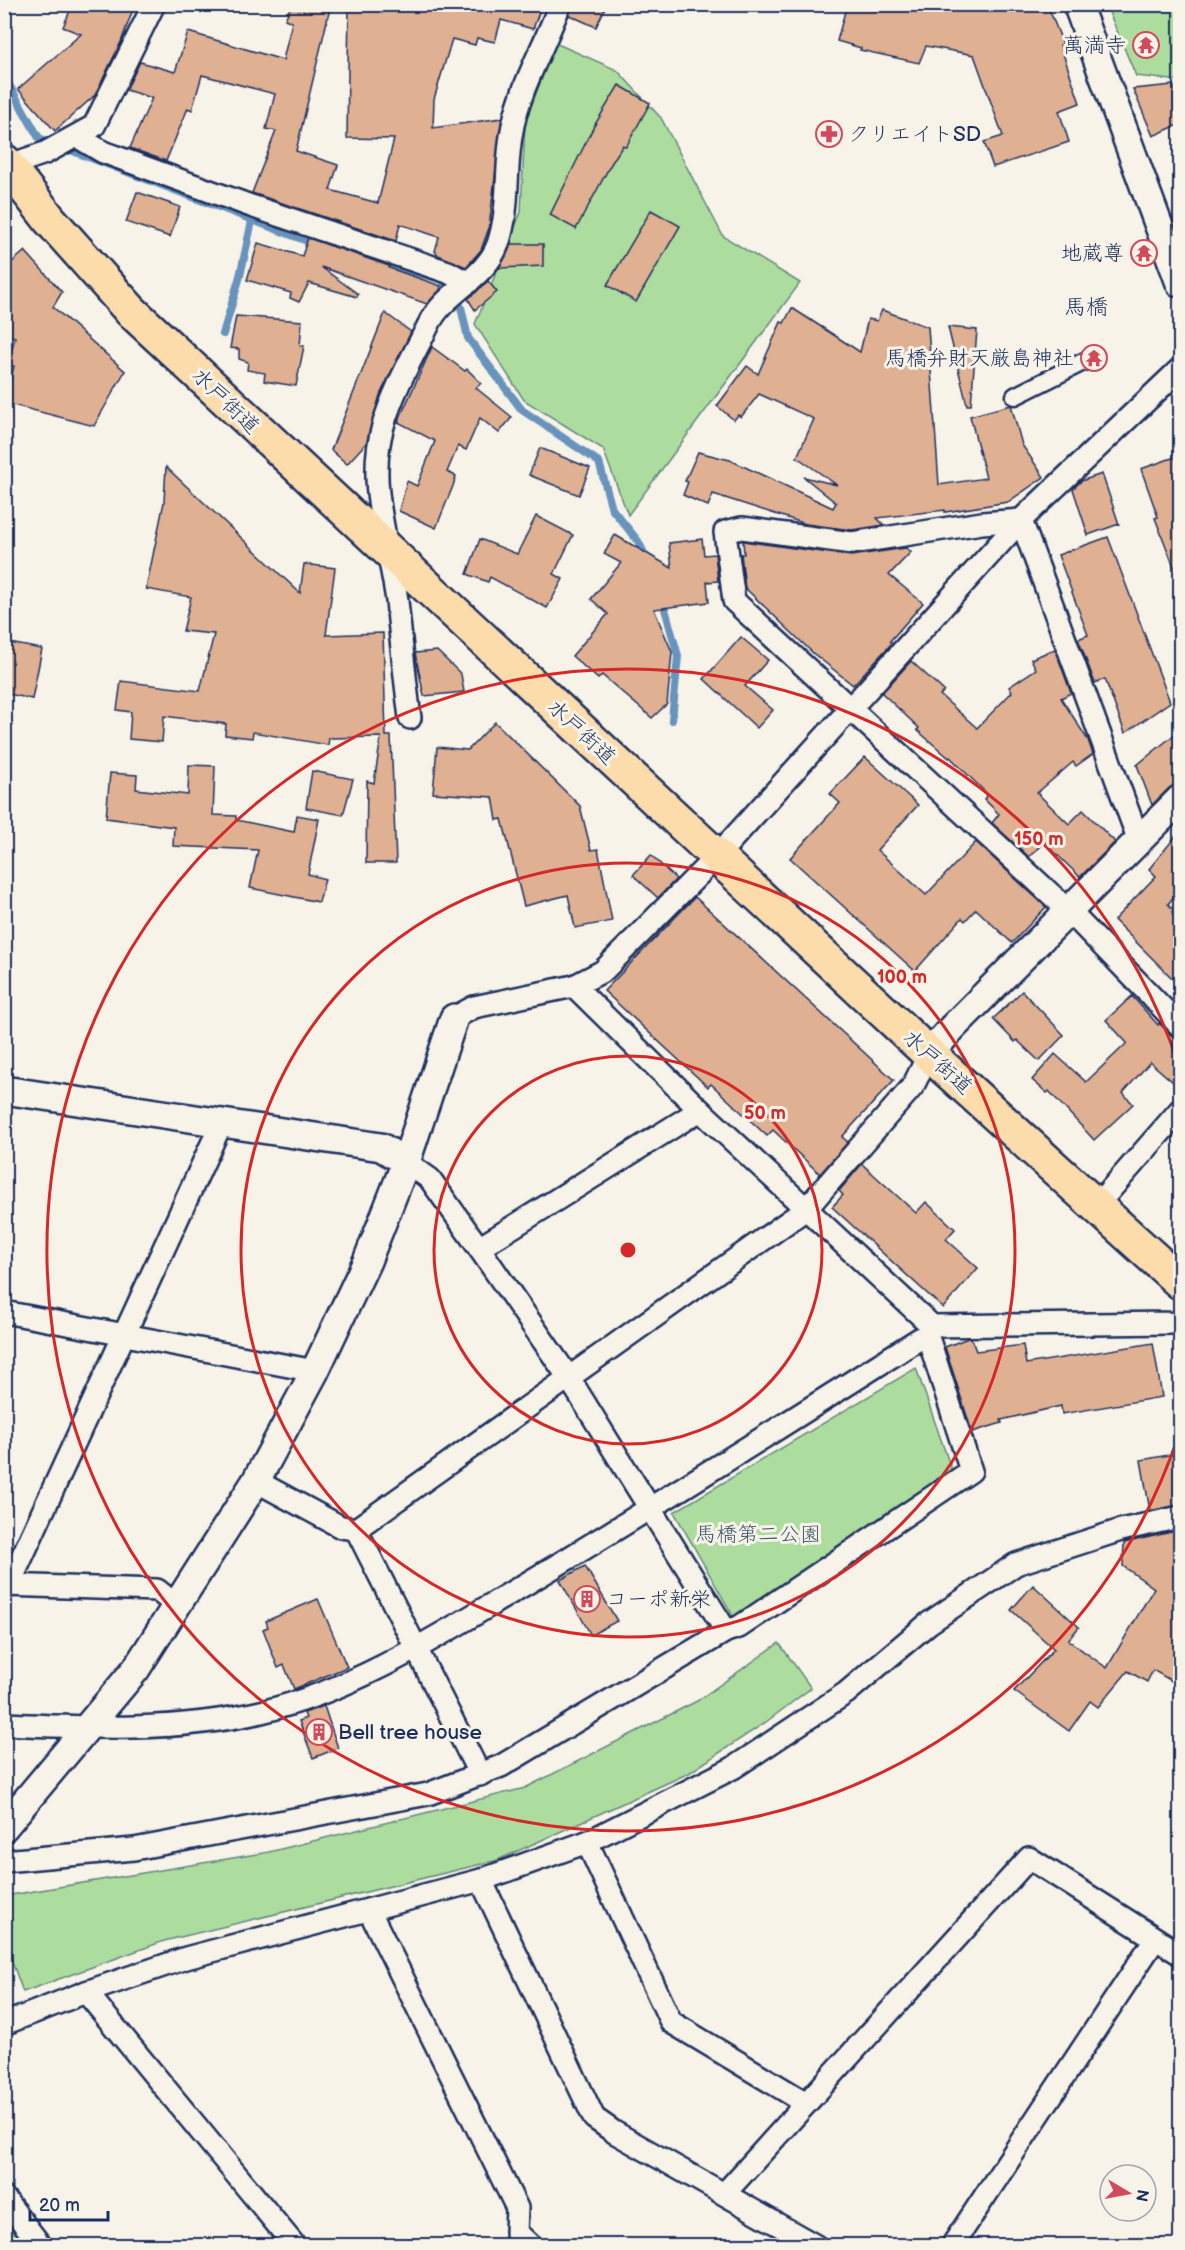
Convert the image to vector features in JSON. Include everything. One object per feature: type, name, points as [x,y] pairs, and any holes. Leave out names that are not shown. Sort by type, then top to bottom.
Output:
[{"type":"highway","name":"水戸街道","points":[[6,164],[50,220],[131,311],[929,1054],[1180,1282]]},
{"type":"street","points":[[6,164],[45,153],[94,126],[154,4]]},
{"type":"street","points":[[410,718],[397,601],[377,496],[377,462],[383,427],[431,319],[481,272],[497,247],[506,214],[511,136],[518,104],[560,4]]},
{"type":"street","points":[[1077,4],[1180,283]]},
{"type":"street","points":[[74,138],[104,152],[251,206],[448,272],[458,292]]},
{"type":"street","points":[[1015,396],[1087,360]]},
{"type":"street","points":[[4,1827],[136,1669],[256,1481],[315,1371],[367,1261],[406,1162],[454,1018],[474,1007],[574,986],[603,971],[717,856],[1021,520],[1180,369]]},
{"type":"street","points":[[1021,520],[982,523],[852,543],[742,528],[725,532],[734,601],[1070,912],[1180,1026]]},
{"type":"street","points":[[1021,520],[1139,841]]},
{"type":"street","points":[[256,1481],[341,1527],[356,1529],[806,1209],[913,1086],[929,1054],[953,1027],[1180,799]]},
{"type":"street","points":[[4,1861],[134,1849],[428,1794],[480,1775],[527,1751],[726,1631],[740,1627],[971,1471],[929,1330],[574,986]]},
{"type":"street","points":[[4,1090],[381,1147],[430,1179],[569,1378],[726,1631]]},
{"type":"street","points":[[479,1248],[700,1110]]},
{"type":"street","points":[[1097,1205],[1180,1110]]},
{"type":"street","points":[[177,1606],[158,1590],[7,1585],[222,1122]]},
{"type":"street","points":[[4,1312],[315,1371]]},
{"type":"street","points":[[4,1724],[89,1728],[188,1725],[260,1712],[320,1695],[416,1647],[650,1510],[929,1330],[1180,1321]]},
{"type":"street","points":[[4,2024],[86,1992],[257,1938],[481,1880],[587,1842],[752,1756],[846,1693],[929,1623],[1016,1564],[1121,1530],[1180,1517]]},
{"type":"street","points":[[356,1529],[480,1775]]},
{"type":"street","points":[[587,1842],[671,2022],[806,2103]]},
{"type":"street","points":[[725,2193],[1029,1858],[1180,1954]]},
{"type":"street","points":[[481,1880],[594,2118],[614,2132],[816,2246]]},
{"type":"street","points":[[369,1910],[518,2208],[516,2232],[531,2246]]},
{"type":"street","points":[[952,2246],[1155,1939]]},
{"type":"street","points":[[86,1992],[295,2246]]},
{"type":"street","points":[[4,2198],[40,2246]]},
{"type":"green space","name":"萬満寺","points":[[1106,5],[1180,5],[1180,81],[1136,76]]},
{"type":"green space","points":[[555,43],[617,70],[661,118],[723,236],[800,283],[628,515],[603,449],[524,400],[475,324],[521,212],[525,123]]},
{"type":"green space","name":"馬橋第二公園","points":[[916,1368],[953,1474],[736,1621],[674,1512]]},
{"type":"green space","points":[[779,1643],[811,1688],[766,1722],[689,1773],[498,1860],[164,1941],[23,1992],[5,1942],[5,1896],[269,1852],[525,1788],[697,1701]]},
{"type":"green space","points":[[5,2217],[26,2245],[5,2245]]},
{"type":"building","points":[[73,4],[135,4],[121,42],[95,95],[55,131],[18,89],[81,34],[63,27]]},
{"type":"building","points":[[292,4],[331,4],[296,151],[338,165],[330,190],[378,203],[394,139],[347,138],[349,4],[542,4],[533,29],[501,20],[495,42],[477,38],[475,45],[452,39],[434,99],[433,128],[502,118],[489,228],[481,250],[466,267],[438,255],[435,251],[439,237],[400,224],[396,241],[252,193],[276,131],[266,129],[275,94],[202,75],[192,110],[188,108],[166,161],[130,148],[152,98],[126,90],[140,62],[175,72],[188,32],[283,60],[292,22],[285,19]]},
{"type":"building","points":[[572,4],[607,4],[596,27],[569,15]]},
{"type":"building","points":[[847,4],[1047,4],[1063,44],[1060,45],[1080,103],[1059,111],[1069,142],[993,167],[984,142],[1003,136],[974,55],[926,46],[919,63],[860,50],[861,48],[837,41]]},
{"type":"building","points":[[619,85],[650,103],[626,147],[623,145],[611,164],[576,229],[550,215],[594,126]]},
{"type":"building","points":[[1173,85],[1180,104],[1180,124],[1153,136],[1133,89]]},
{"type":"building","points":[[137,192],[180,207],[170,237],[126,222]]},
{"type":"building","points":[[651,210],[680,226],[636,302],[607,285]]},
{"type":"building","points":[[308,238],[441,286],[440,290],[427,304],[321,267],[358,294],[357,297],[309,283],[299,302],[290,298],[291,293],[247,280],[258,243],[302,256]]},
{"type":"building","points":[[511,244],[543,244],[543,266],[499,268]]},
{"type":"building","points":[[25,251],[62,292],[53,307],[125,371],[94,426],[5,403],[14,366],[8,365],[15,337],[4,334],[4,269]]},
{"type":"building","points":[[488,281],[497,292],[475,310],[468,299]]},
{"type":"building","points":[[792,308],[860,352],[868,319],[877,321],[882,310],[928,327],[939,485],[986,478],[970,416],[1011,405],[1022,445],[1044,477],[1008,502],[945,512],[945,510],[877,518],[884,525],[852,530],[806,524],[713,494],[708,506],[683,495],[688,482],[685,481],[698,452],[730,460],[833,508],[836,503],[804,477],[837,485],[797,457],[814,419],[759,394],[741,417],[738,415],[734,420],[717,406],[747,366],[758,374],[781,322],[784,323]]},
{"type":"building","points":[[385,313],[411,332],[380,395],[367,442],[347,464],[331,450]]},
{"type":"building","points":[[236,316],[302,321],[300,346],[304,346],[296,386],[264,381],[265,373],[247,370],[248,362],[239,359],[239,349],[230,348]]},
{"type":"building","points":[[948,327],[977,330],[971,405],[967,405]]},
{"type":"building","points":[[432,347],[465,371],[467,369],[481,383],[476,388],[512,417],[499,433],[480,418],[466,450],[458,446],[447,472],[456,476],[436,528],[399,511],[407,481],[417,486],[435,441],[398,422]]},
{"type":"building","points":[[540,448],[590,468],[579,495],[529,475]]},
{"type":"building","points":[[1175,457],[1180,472],[1179,580],[1155,518],[1158,517],[1141,469]]},
{"type":"building","points":[[166,467],[300,593],[304,564],[335,568],[326,635],[383,633],[386,736],[391,736],[396,863],[366,863],[367,781],[374,783],[381,737],[329,738],[328,745],[253,732],[252,738],[225,735],[226,724],[164,716],[162,742],[129,739],[131,712],[117,710],[121,681],[200,691],[214,634],[183,631],[191,597],[146,589],[164,502]]},
{"type":"building","points":[[1102,474],[1119,524],[1088,535],[1073,489],[1081,481]]},
{"type":"building","points":[[536,516],[573,535],[554,574],[563,579],[547,608],[490,577],[488,582],[467,574],[480,539],[517,554]]},
{"type":"building","points":[[615,535],[672,568],[669,543],[702,539],[704,555],[715,554],[718,581],[707,582],[709,602],[654,609],[672,652],[667,704],[652,718],[602,675],[598,679],[572,656],[608,614],[591,599],[621,563],[604,554]]},
{"type":"building","points":[[1108,537],[1170,702],[1125,733],[1105,679],[1095,683],[1078,639],[1088,635],[1058,555]]},
{"type":"building","points":[[743,541],[851,556],[906,548],[911,552],[889,575],[923,603],[890,641],[892,643],[853,685],[814,654],[745,588],[741,554],[744,554]]},
{"type":"building","points":[[741,637],[768,660],[745,686],[773,710],[757,728],[704,679]]},
{"type":"building","points":[[4,642],[42,649],[32,699],[4,693]]},
{"type":"building","points":[[1055,649],[1071,693],[1061,698],[1088,740],[1093,754],[1076,766],[1073,762],[1037,793],[1069,824],[1083,810],[1115,842],[1080,877],[1044,842],[1029,857],[992,823],[999,814],[984,799],[988,795],[950,757],[917,730],[919,728],[882,693],[911,661],[944,691],[940,695],[977,728],[1012,692],[1009,687],[1036,669],[1031,659]]},
{"type":"building","points":[[437,651],[461,674],[464,692],[424,696],[415,653]]},
{"type":"building","points":[[495,722],[580,806],[591,850],[598,849],[612,921],[575,928],[568,895],[524,906],[502,819],[497,820],[493,797],[433,793],[437,747],[468,750]]},
{"type":"building","points":[[1180,730],[1180,782],[1169,788],[1152,805],[1137,765]]},
{"type":"building","points":[[865,757],[918,805],[877,850],[926,895],[976,842],[1046,907],[1012,943],[976,909],[965,921],[962,918],[915,971],[790,858],[840,803],[830,794]]},
{"type":"building","points":[[189,765],[215,766],[213,815],[236,816],[236,820],[294,832],[297,815],[319,819],[308,874],[325,879],[319,902],[250,888],[258,850],[173,846],[174,827],[106,818],[110,773],[137,775],[136,789],[188,795]]},
{"type":"building","points":[[312,771],[353,779],[343,815],[306,808]]},
{"type":"building","points":[[1180,831],[1180,889],[1168,904],[1180,917],[1180,986],[1114,920],[1156,876],[1149,869]]},
{"type":"building","points":[[651,855],[676,879],[658,898],[633,875]]},
{"type":"building","points":[[695,897],[894,1080],[842,1137],[848,1142],[820,1174],[773,1130],[767,1136],[711,1084],[708,1087],[604,991]]},
{"type":"building","points":[[1022,991],[1064,1035],[1039,1061],[1017,1040],[1015,1042],[993,1019]]},
{"type":"building","points":[[1132,996],[1158,1025],[1159,1023],[1171,1035],[1180,1038],[1180,1088],[1150,1062],[1123,1093],[1133,1104],[1094,1140],[1049,1091],[1047,1093],[1032,1080],[1055,1054],[1086,1082],[1127,1043],[1106,1020]]},
{"type":"building","points":[[862,1164],[916,1213],[926,1202],[955,1229],[946,1239],[978,1268],[943,1308],[832,1207],[843,1195],[839,1191]]},
{"type":"building","points":[[971,1338],[976,1351],[1023,1345],[1026,1364],[1153,1343],[1162,1397],[1062,1414],[1061,1406],[1001,1420],[1002,1423],[972,1432],[945,1347]]},
{"type":"building","points":[[1180,1453],[1180,1505],[1150,1511],[1141,1460]]},
{"type":"building","points":[[1180,1530],[1180,1686],[1153,1670],[1147,1682],[1128,1671],[1098,1707],[1090,1701],[1069,1731],[1014,1691],[1054,1649],[1011,1610],[1033,1585],[1079,1627],[1068,1640],[1107,1668],[1154,1588],[1123,1566],[1124,1543]]},
{"type":"building","name":"コーポ新栄","points":[[585,1566],[617,1621],[591,1635],[560,1580]]},
{"type":"building","points":[[318,1599],[347,1667],[294,1689],[284,1665],[278,1668],[263,1629],[268,1627],[266,1621]]},
{"type":"building","name":"Bell tree house","points":[[324,1706],[338,1748],[313,1758],[299,1721],[306,1718],[304,1713]]},
{"type":"waterway","points":[[4,76],[39,138],[315,244]]},
{"type":"waterway","points":[[223,334],[240,276],[252,221]]},
{"type":"waterway","points":[[361,257],[442,280],[461,307],[468,338],[522,410],[599,462],[612,509],[638,541],[647,559]]},
{"type":"waterway","points":[[662,598],[678,656],[672,720]]},
{"type":"place","name":"萬満寺","points":[[1146,45]]},
{"type":"place","name":"クリエイトSD","points":[[829,134]]},
{"type":"place","name":"地蔵尊","points":[[1144,253]]},
{"type":"place","name":"馬橋弁財天厳島神社","points":[[1094,358]]},
{"type":"place","name":"コーポ新栄","points":[[587,1599]]},
{"type":"place","name":"Bell tree house","points":[[319,1732]]},
{"type":"district","name":"馬橋","points":[[1086,306]]}]
